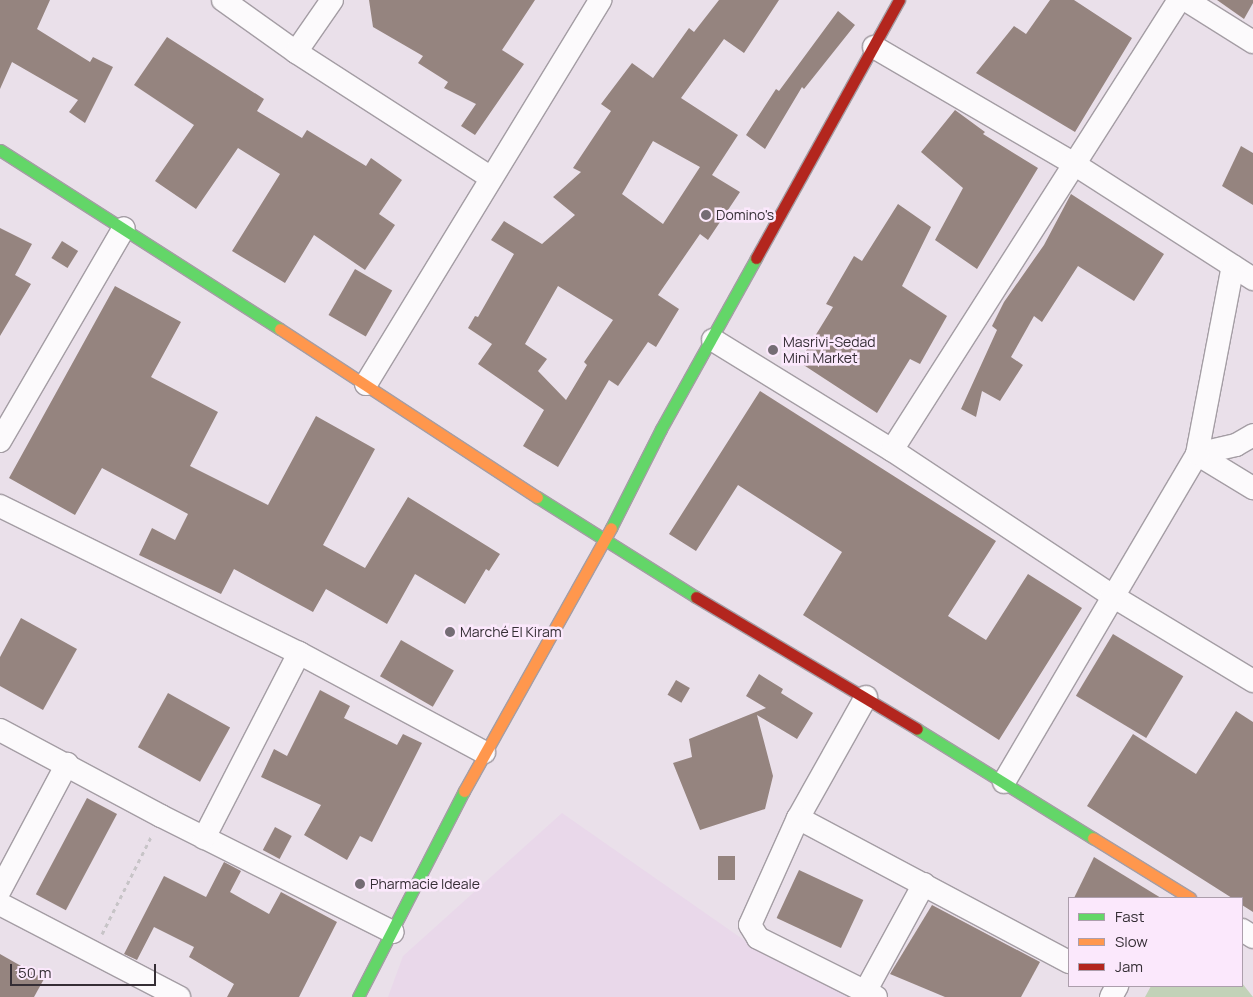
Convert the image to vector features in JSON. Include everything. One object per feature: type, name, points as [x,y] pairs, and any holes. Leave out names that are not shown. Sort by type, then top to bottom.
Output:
[{"type":"street","points":[[222,0],[296,52],[490,177]]},
{"type":"street","points":[[296,52],[332,0]]},
{"type":"street","points":[[366,384],[490,177],[600,0]]},
{"type":"street","points":[[892,450],[1179,0]]},
{"type":"street","points":[[1186,0],[1253,42]]},
{"type":"street","points":[[358,997],[484,752],[604,542],[662,428],[713,340],[874,47],[890,3]]},
{"type":"street","points":[[874,47],[1074,164],[1253,279]]},
{"type":"street","points":[[0,150],[366,384],[604,542],[866,697],[1004,782],[1177,895]]},
{"type":"street","points":[[0,441],[124,228]]},
{"type":"street","points":[[1004,782],[1111,595],[1197,454],[1233,266]]},
{"type":"street","points":[[713,340],[892,450],[1111,595],[1253,681]]},
{"type":"street","points":[[1197,454],[1236,445],[1253,435]]},
{"type":"street","points":[[1197,454],[1253,488]]},
{"type":"street","points":[[0,506],[299,653],[484,752]]},
{"type":"street","points":[[204,838],[299,653]]},
{"type":"street","points":[[866,697],[798,818],[749,921],[751,930],[758,938],[871,994],[924,884]]},
{"type":"street","points":[[0,730],[161,816],[393,932]]},
{"type":"street","points":[[0,890],[66,764]]},
{"type":"street","points":[[798,818],[1068,961]]},
{"type":"street","points":[[0,904],[179,997]]},
{"type":"path","points":[[92,952],[161,816]]},
{"type":"shaded area","points":[[562,813],[767,956],[853,997],[388,997],[403,956]]},
{"type":"green space","points":[[1243,984],[1253,997],[1145,997],[1150,987],[1243,987]]},
{"type":"building","points":[[0,0],[50,0],[37,29],[90,62],[93,57],[113,67],[85,123],[69,112],[78,100],[12,62],[0,89]]},
{"type":"building","points":[[369,0],[535,0],[502,50],[524,64],[475,135],[461,126],[476,104],[444,88],[448,82],[418,63],[423,56],[373,27]]},
{"type":"building","points":[[719,0],[779,0],[744,53],[724,39],[681,98],[738,135],[712,175],[740,192],[708,240],[700,234],[658,295],[679,309],[656,347],[648,342],[618,386],[609,380],[558,467],[523,446],[544,410],[478,364],[492,344],[468,328],[475,316],[478,317],[514,254],[491,240],[504,221],[542,244],[575,215],[553,197],[581,172],[573,168],[611,111],[601,104],[632,63],[653,78],[689,28],[694,32]],"holes":[[[653,141],[700,167],[663,224],[622,194]],[[558,286],[613,320],[584,362],[587,365],[566,400],[538,371],[547,359],[525,344]]]},
{"type":"building","points":[[1050,0],[1074,0],[1132,38],[1075,132],[976,73],[1014,26],[1026,34]]},
{"type":"building","points":[[1217,0],[1253,0],[1253,3],[1244,19]]},
{"type":"building","points":[[838,11],[855,25],[804,89],[802,87],[765,149],[746,135],[776,89],[779,91]]},
{"type":"building","points":[[167,37],[264,99],[257,111],[302,138],[307,130],[366,166],[371,158],[402,180],[379,214],[395,225],[365,270],[314,235],[285,283],[232,251],[280,174],[238,148],[196,209],[155,181],[194,125],[134,85]]},
{"type":"building","points":[[955,110],[985,132],[983,134],[1038,168],[977,269],[935,240],[963,188],[921,152]]},
{"type":"building","points":[[1241,146],[1253,153],[1253,205],[1222,186]]},
{"type":"building","points":[[1071,194],[1164,254],[1134,301],[1078,266],[1042,322],[1034,316],[1011,357],[1023,365],[1000,401],[982,391],[976,417],[961,409],[997,330],[992,326],[1004,302],[1044,245]]},
{"type":"building","points":[[898,204],[931,227],[902,286],[947,316],[920,364],[910,359],[877,413],[799,362],[833,307],[826,304],[854,256],[862,261]]},
{"type":"building","points":[[0,228],[32,244],[15,275],[31,284],[0,336]]},
{"type":"building","points":[[62,241],[78,251],[68,268],[51,258]]},
{"type":"building","points":[[355,269],[392,290],[366,336],[328,315]]},
{"type":"building","points":[[115,286],[181,322],[151,377],[218,412],[190,466],[268,505],[316,416],[375,449],[323,545],[365,568],[408,497],[500,554],[489,571],[486,569],[465,604],[415,574],[387,624],[326,589],[313,612],[234,569],[221,594],[139,555],[152,528],[175,540],[188,514],[102,468],[75,515],[9,478]]},
{"type":"building","points":[[760,391],[996,541],[948,616],[986,640],[1028,574],[1082,608],[999,740],[803,615],[842,552],[738,485],[696,551],[669,534]]},
{"type":"building","points":[[21,618],[77,649],[43,710],[0,686],[0,657]]},
{"type":"building","points":[[1113,634],[1183,676],[1146,738],[1076,696]]},
{"type":"building","points":[[401,640],[454,670],[433,707],[380,676]]},
{"type":"building","points":[[759,674],[783,689],[781,693],[813,713],[797,739],[757,715],[773,776],[765,809],[700,830],[673,763],[692,757],[689,739],[766,708],[746,696]]},
{"type":"building","points":[[676,680],[690,688],[681,703],[668,695]]},
{"type":"building","points":[[320,690],[350,706],[344,718],[397,745],[403,734],[422,743],[372,842],[360,836],[347,860],[304,835],[321,805],[261,777],[274,749],[287,756]]},
{"type":"building","points":[[168,693],[230,727],[200,782],[138,747]]},
{"type":"building","points":[[1236,711],[1253,722],[1253,912],[1243,906],[1243,897],[1230,897],[1087,806],[1133,734],[1196,774]]},
{"type":"building","points":[[87,798],[117,814],[66,910],[36,894]]},
{"type":"building","points":[[275,827],[292,836],[280,859],[263,850]]},
{"type":"building","points":[[718,856],[735,856],[735,880],[718,880]]},
{"type":"building","points":[[1094,857],[1159,897],[1074,897]]},
{"type":"building","points":[[224,862],[241,871],[230,892],[269,914],[281,892],[337,922],[299,997],[227,997],[234,984],[189,957],[194,947],[154,927],[137,960],[124,954],[164,876],[206,897]]},
{"type":"building","points":[[799,870],[863,900],[841,948],[777,918]]},
{"type":"building","points":[[932,905],[1040,962],[1021,997],[945,997],[890,974]]},
{"type":"building","points":[[0,954],[44,979],[34,997],[0,997]]},
{"type":"traffic: fast","points":[[0,150],[280,329]]},
{"type":"traffic: fast","points":[[611,528],[661,429],[756,258]]},
{"type":"traffic: fast","points":[[537,497],[696,597]]},
{"type":"traffic: fast","points":[[917,729],[1093,838]]},
{"type":"traffic: fast","points":[[358,997],[464,791]]},
{"type":"traffic: slow","points":[[280,329],[537,497]]},
{"type":"traffic: slow","points":[[464,791],[611,528]]},
{"type":"traffic: slow","points":[[1093,838],[1188,897]]},
{"type":"traffic: jam","points":[[756,258],[899,0]]},
{"type":"traffic: jam","points":[[696,597],[917,729]]},
{"type":"place","name":"Domino's","points":[[706,215]]},
{"type":"place","name":"Masrivi-Sedad Mini Market","points":[[773,350]]},
{"type":"place","name":"Marché El Kiram","points":[[450,632]]},
{"type":"place","name":"Pharmacie Ideale","points":[[360,884]]}]
